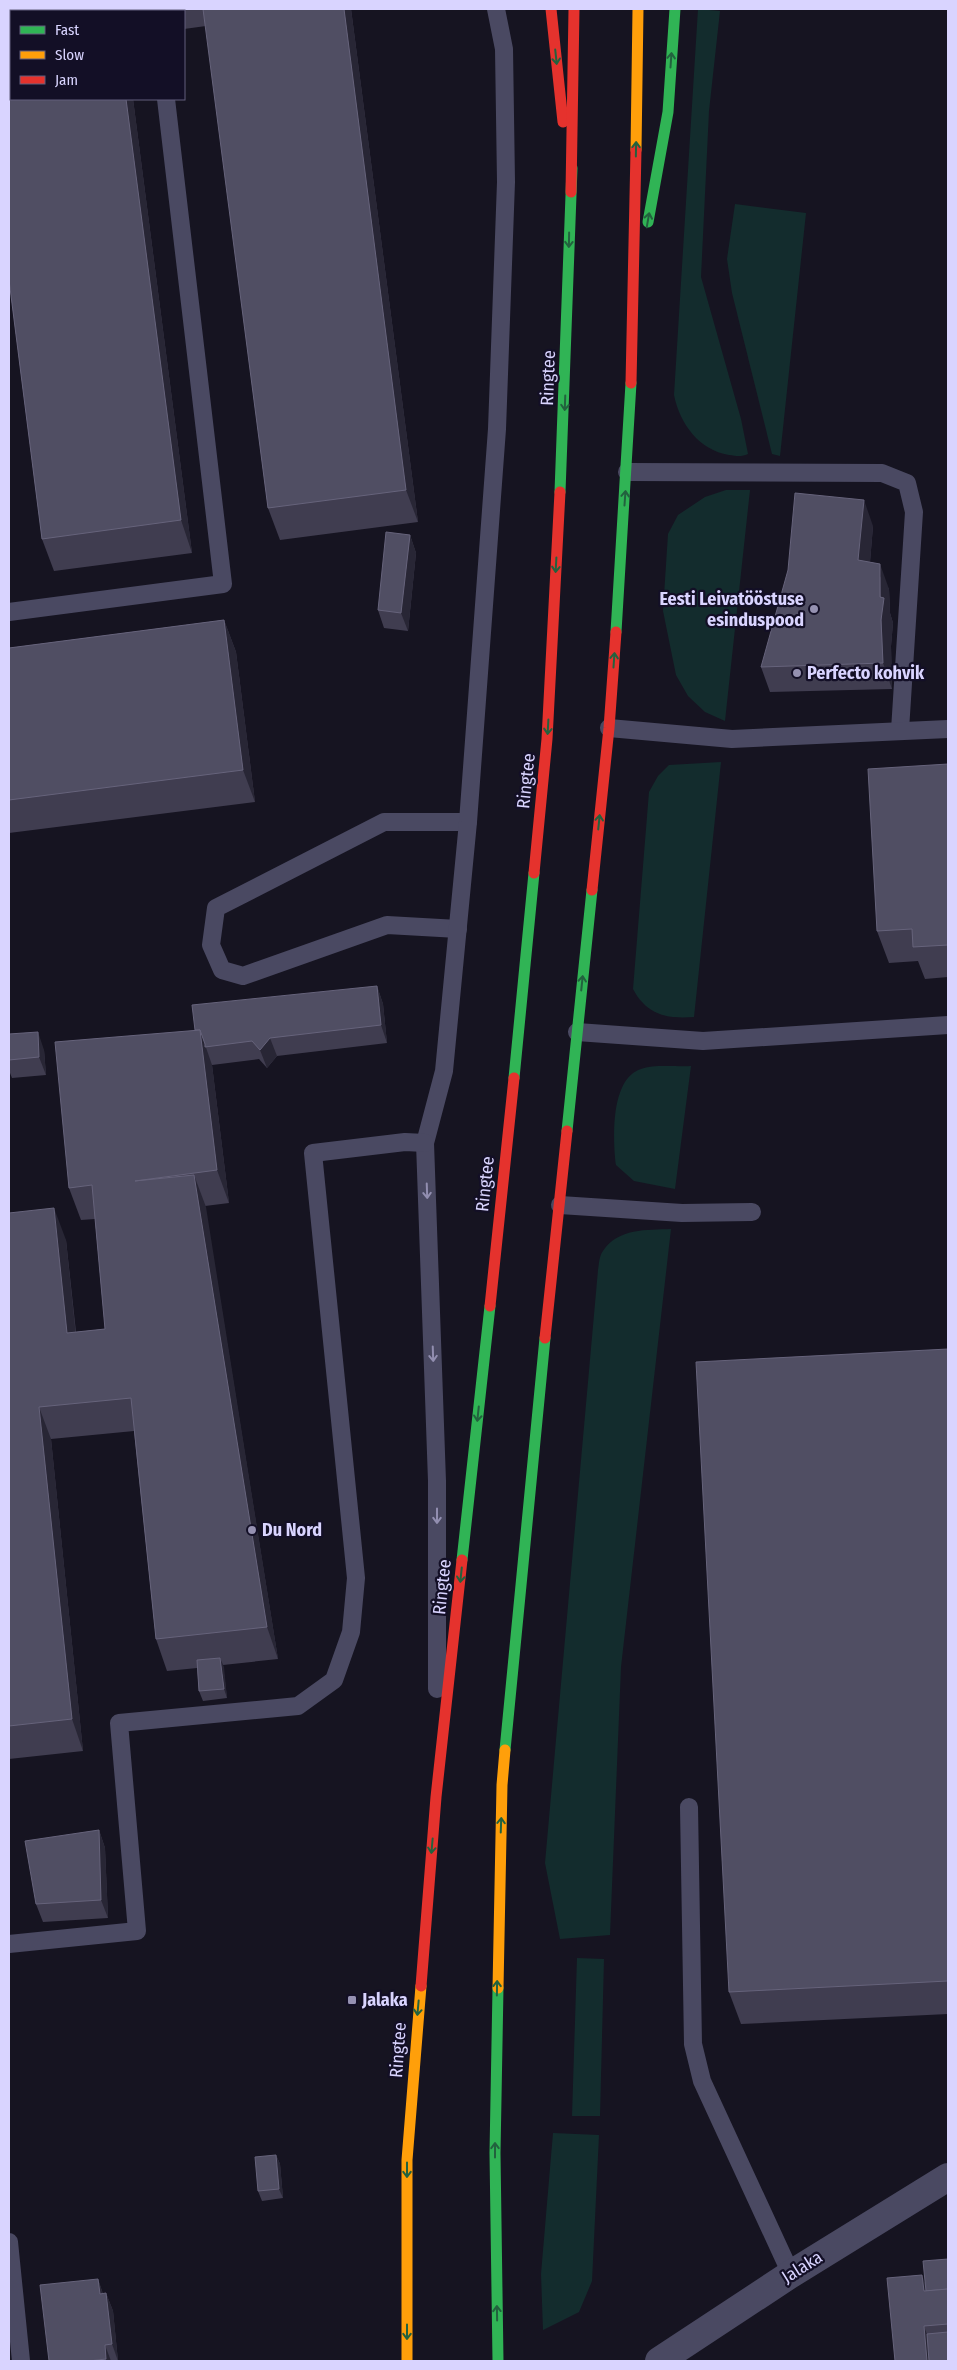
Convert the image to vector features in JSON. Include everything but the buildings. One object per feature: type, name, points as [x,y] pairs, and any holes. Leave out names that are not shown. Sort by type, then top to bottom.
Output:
[{"type":"main road","points":[[551,9],[570,192]]},
{"type":"main road","points":[[570,192],[574,9]]},
{"type":"main road","name":"Ringtee","points":[[407,2361],[406,2160],[436,1797],[508,1141],[547,739],[565,401],[570,192],[584,9]]},
{"type":"main road","points":[[498,2361],[495,2153],[502,1785],[526,1521],[609,728],[627,472],[634,303],[638,9]]},
{"type":"main road","points":[[634,303],[668,112],[675,9]]},
{"type":"street","name":"Jalaka","points":[[659,2361],[791,2274],[948,2177]]},
{"type":"lane","points":[[436,1797],[437,1481],[425,1142],[444,1071],[468,822],[497,429],[504,221],[504,49],[496,9]]},
{"type":"lane","points":[[9,612],[222,584],[166,100]]},
{"type":"lane","points":[[627,472],[882,473],[907,483],[914,512],[900,730]]},
{"type":"lane","points":[[609,728],[732,739],[948,729]]},
{"type":"lane","points":[[458,929],[387,925],[243,976],[222,970],[212,945],[216,908],[384,822],[468,822]]},
{"type":"lane","points":[[577,1032],[703,1041],[948,1025]]},
{"type":"lane","points":[[9,1944],[137,1931],[119,1723],[298,1706],[334,1680],[351,1632],[356,1578],[313,1153],[405,1142],[425,1142]]},
{"type":"lane","points":[[560,1205],[682,1213],[752,1212]]},
{"type":"lane","points":[[689,1807],[692,2044],[702,2081],[791,2274]]},
{"type":"lane","points":[[9,2242],[21,2361]]},
{"type":"green space","points":[[698,9],[720,11],[709,111],[701,277],[741,419],[748,454],[741,456],[729,455],[709,448],[692,434],[681,416],[674,395]]},
{"type":"green space","points":[[735,204],[806,213],[780,456],[772,454],[732,293],[727,259]]},
{"type":"green space","points":[[726,490],[750,490],[725,721],[705,712],[688,696],[676,675],[663,611],[668,534],[678,515],[705,497]]},
{"type":"green space","points":[[721,762],[694,1017],[666,1016],[658,1014],[644,1005],[633,989],[649,792],[658,776],[669,765]]},
{"type":"green space","points":[[691,1066],[675,1189],[634,1181],[616,1165],[614,1126],[619,1097],[624,1085],[631,1075],[646,1067]]},
{"type":"green space","points":[[671,1229],[621,1667],[610,1935],[560,1939],[545,1863],[599,1263],[603,1251],[609,1243],[625,1234]]},
{"type":"green space","points":[[577,1958],[604,1959],[600,2116],[572,2116]]},
{"type":"green space","points":[[553,2133],[599,2135],[592,2281],[579,2312],[543,2330],[541,2274]]},
{"type":"traffic: fast","points":[[648,222],[668,112],[675,9]]},
{"type":"traffic: fast","points":[[560,492],[572,168]]},
{"type":"traffic: fast","points":[[616,632],[631,383]]},
{"type":"traffic: fast","points":[[514,1078],[534,873]]},
{"type":"traffic: fast","points":[[567,1131],[592,890]]},
{"type":"traffic: fast","points":[[462,1560],[490,1306]]},
{"type":"traffic: fast","points":[[505,1750],[545,1338]]},
{"type":"traffic: fast","points":[[498,1988],[495,2153],[498,2361]]},
{"type":"traffic: slow","points":[[636,150],[638,9]]},
{"type":"traffic: slow","points":[[498,1988],[502,1785],[505,1750]]},
{"type":"traffic: slow","points":[[407,2361],[407,2160],[421,1986]]},
{"type":"traffic: jam","points":[[551,9],[563,122]]},
{"type":"traffic: jam","points":[[571,192],[574,9]]},
{"type":"traffic: jam","points":[[631,383],[636,150]]},
{"type":"traffic: jam","points":[[534,873],[547,739],[560,492]]},
{"type":"traffic: jam","points":[[592,890],[609,728],[616,632]]},
{"type":"traffic: jam","points":[[490,1306],[514,1078]]},
{"type":"traffic: jam","points":[[545,1338],[567,1131]]},
{"type":"traffic: jam","points":[[421,1986],[436,1797],[462,1560]]},
{"type":"place","name":"Eesti Leivatööstuse esinduspood","points":[[814,609]]},
{"type":"place","name":"Perfecto kohvik","points":[[797,673]]},
{"type":"place","name":"Du Nord","points":[[252,1530]]},
{"type":"place","name":"Jalaka","points":[[352,2000]]}]
